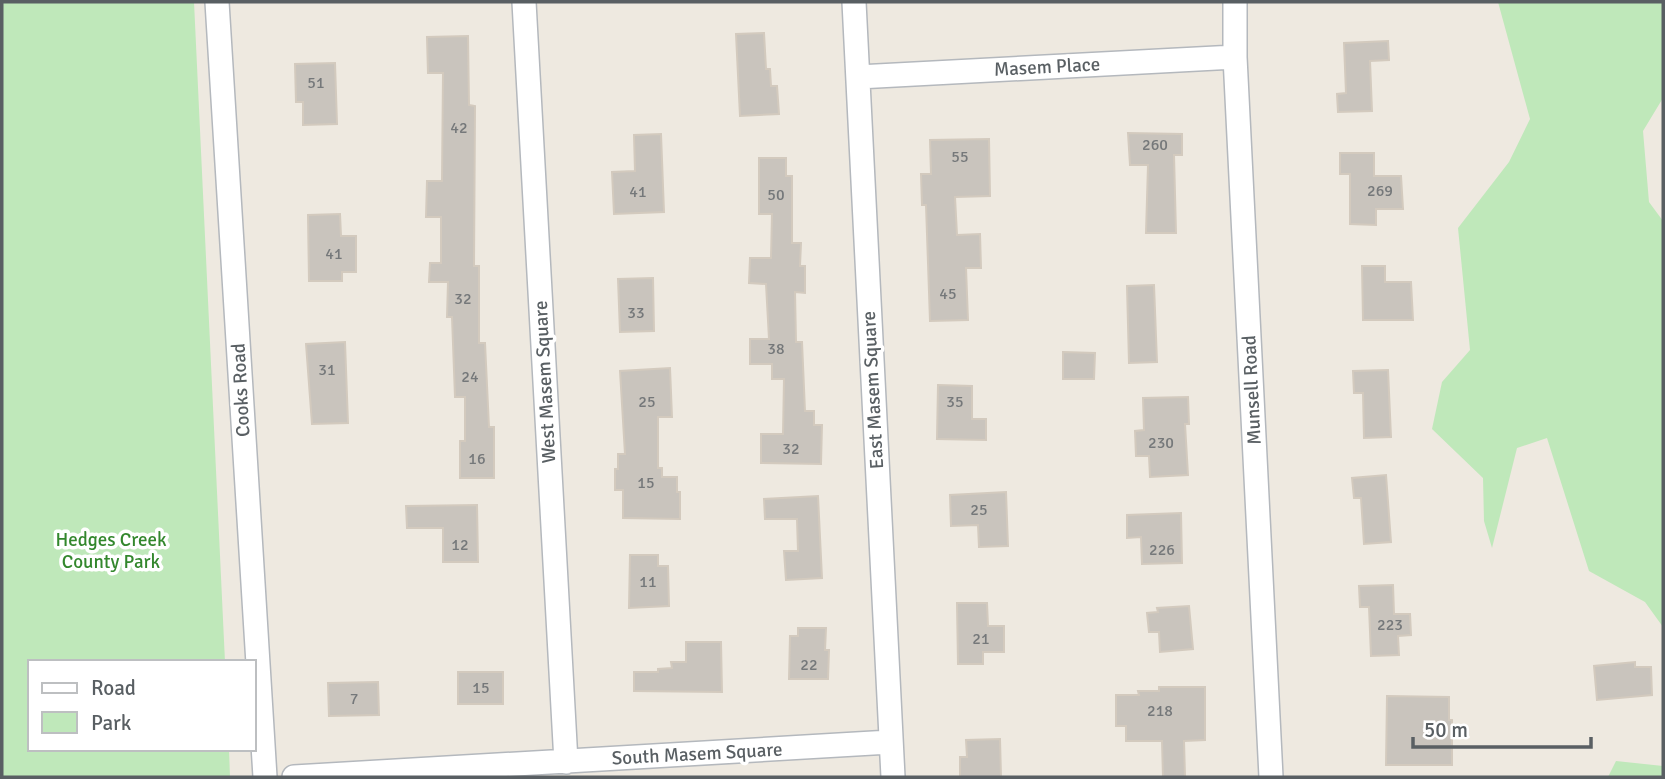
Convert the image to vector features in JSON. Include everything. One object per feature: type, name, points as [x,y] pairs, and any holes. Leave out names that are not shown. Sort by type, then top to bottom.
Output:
[{"type":"street","name":"Cooks Road","points":[[217,2],[265,777]]},
{"type":"street","name":"West Masem Square","points":[[524,2],[566,762]]},
{"type":"street","name":"East Masem Square","points":[[853,2],[893,777]]},
{"type":"street","name":"Munsell Road","points":[[1235,2],[1235,57],[1271,777]]},
{"type":"street","name":"Masem Place","points":[[858,77],[1235,57]]},
{"type":"street","name":"South Masem Square","points":[[295,777],[890,742]]},
{"type":"green space","name":"Hedges Creek County Park","points":[[2,2],[194,2],[225,660],[28,660],[28,751],[229,751],[230,777],[2,777]]},
{"type":"green space","points":[[1498,2],[1663,2],[1663,98],[1643,131],[1649,202],[1663,221],[1663,627],[1645,602],[1589,571],[1547,438],[1517,448],[1492,548],[1484,521],[1483,478],[1432,429],[1442,382],[1470,350],[1458,228],[1509,162],[1530,119]]},
{"type":"green space","points":[[1616,761],[1663,766],[1663,777],[1608,777]]},
{"type":"building","points":[[764,33],[766,69],[770,69],[771,86],[777,86],[779,114],[740,116],[736,34]]},
{"type":"building","points":[[468,36],[469,105],[475,106],[474,266],[479,266],[479,343],[485,343],[489,427],[494,427],[494,478],[460,478],[460,441],[465,441],[465,397],[455,397],[452,317],[447,317],[448,282],[429,282],[430,263],[441,263],[441,217],[426,217],[427,181],[442,181],[443,73],[428,73],[427,37]]},
{"type":"building","points":[[1388,41],[1389,60],[1370,61],[1372,111],[1338,112],[1337,94],[1346,93],[1344,43]]},
{"type":"building","points":[[335,63],[337,124],[303,125],[303,102],[296,102],[295,64]]},
{"type":"building","points":[[1128,133],[1182,134],[1182,155],[1174,155],[1176,233],[1146,233],[1148,165],[1130,165]]},
{"type":"building","points":[[661,134],[664,212],[614,214],[612,172],[635,171],[634,135]]},
{"type":"building","points":[[989,139],[990,196],[955,197],[957,235],[980,234],[981,268],[966,268],[968,320],[930,321],[926,205],[922,205],[921,174],[931,174],[930,140]]},
{"type":"building","points":[[1340,153],[1374,153],[1374,176],[1401,176],[1403,209],[1376,209],[1376,225],[1350,224],[1350,174],[1340,174]]},
{"type":"building","points":[[759,158],[786,158],[786,176],[792,176],[792,243],[801,243],[800,266],[805,266],[805,293],[795,292],[796,342],[802,342],[805,411],[814,411],[814,425],[822,425],[821,464],[761,463],[761,434],[783,434],[784,379],[772,379],[772,364],[750,364],[750,339],[769,339],[766,284],[749,283],[750,258],[771,258],[772,214],[759,214]]},
{"type":"building","points":[[340,214],[341,236],[356,236],[356,272],[342,272],[342,281],[309,281],[308,215]]},
{"type":"building","points":[[1362,266],[1385,266],[1385,282],[1411,282],[1413,320],[1363,320]]},
{"type":"building","points":[[653,278],[654,331],[620,332],[618,279]]},
{"type":"building","points":[[1154,285],[1157,362],[1129,363],[1127,286]]},
{"type":"building","points":[[345,342],[348,423],[312,424],[306,344]]},
{"type":"building","points":[[1063,352],[1095,353],[1094,379],[1063,379]]},
{"type":"building","points":[[670,368],[672,417],[658,417],[658,468],[662,468],[662,477],[677,477],[680,519],[623,518],[623,490],[615,490],[618,454],[625,454],[620,371]]},
{"type":"building","points":[[1388,370],[1391,437],[1364,438],[1363,393],[1354,393],[1353,371]]},
{"type":"building","points":[[938,385],[972,386],[972,419],[986,419],[986,440],[937,439]]},
{"type":"building","points":[[1188,397],[1189,424],[1185,424],[1188,475],[1150,477],[1149,456],[1136,456],[1135,431],[1144,430],[1143,398]]},
{"type":"building","points":[[1386,475],[1391,542],[1364,544],[1361,498],[1354,498],[1352,478]]},
{"type":"building","points":[[1006,492],[1008,546],[979,547],[978,525],[951,526],[950,495]]},
{"type":"building","points":[[818,496],[822,578],[786,580],[784,551],[798,551],[797,519],[765,519],[764,499]]},
{"type":"building","points":[[477,505],[478,562],[443,562],[443,528],[407,528],[406,506]]},
{"type":"building","points":[[1181,513],[1182,563],[1142,564],[1141,537],[1127,538],[1127,515]]},
{"type":"building","points":[[630,555],[658,555],[658,566],[668,566],[669,606],[629,608]]},
{"type":"building","points":[[1393,585],[1394,614],[1410,614],[1411,635],[1398,636],[1399,655],[1371,656],[1369,607],[1360,607],[1359,586]]},
{"type":"building","points":[[957,603],[987,603],[988,626],[1004,626],[1004,652],[983,652],[983,664],[958,664]]},
{"type":"building","points":[[1189,606],[1193,649],[1160,652],[1159,632],[1149,632],[1147,613],[1158,612],[1157,608]]},
{"type":"building","points":[[798,628],[826,628],[825,650],[829,650],[828,679],[789,679],[790,636],[798,636]]},
{"type":"building","points":[[686,642],[721,642],[722,692],[634,691],[634,672],[658,672],[658,669],[672,668],[671,662],[686,662]]},
{"type":"building","points":[[1635,662],[1635,667],[1651,667],[1652,695],[1597,700],[1594,666]]},
{"type":"building","points":[[458,672],[503,672],[503,704],[458,704]]},
{"type":"building","points":[[378,682],[379,715],[329,716],[328,683]]},
{"type":"building","points":[[1159,687],[1205,687],[1205,740],[1184,741],[1185,777],[1163,777],[1162,741],[1126,741],[1126,726],[1116,726],[1116,695],[1139,695],[1138,691],[1159,691]]},
{"type":"building","points":[[1387,696],[1449,697],[1452,765],[1386,765]]},
{"type":"building","points":[[1000,739],[1001,777],[960,777],[960,757],[967,757],[966,740]]}]
